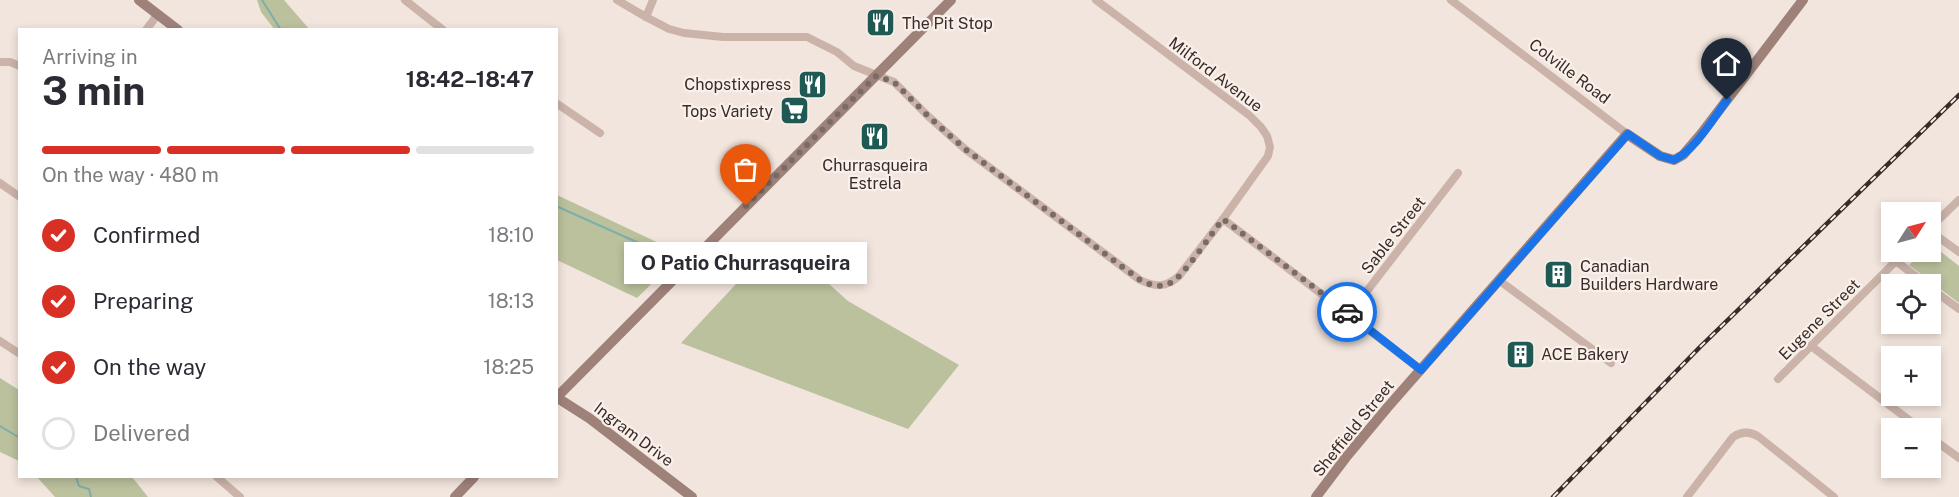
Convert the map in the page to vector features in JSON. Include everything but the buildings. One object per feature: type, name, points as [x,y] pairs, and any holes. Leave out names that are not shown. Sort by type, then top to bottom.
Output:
[{"type":"street","points":[[139,0],[176,28]]},
{"type":"street","points":[[405,0],[440,28]]},
{"type":"street","points":[[617,0],[669,28],[703,36],[807,37],[837,52],[854,66],[876,76]]},
{"type":"street","points":[[646,17],[653,0]]},
{"type":"street","points":[[558,397],[951,0]]},
{"type":"street","name":"Milford Avenue","points":[[876,76],[894,82],[965,149],[1140,280],[1157,286],[1171,283],[1223,219],[1268,156],[1270,147],[1267,135],[1249,115],[1096,0]]},
{"type":"street","name":"Colville Road","points":[[1451,0],[1628,134],[1660,156],[1674,160],[1683,155],[1696,140],[1803,0]]},
{"type":"street","points":[[148,28],[158,14]]},
{"type":"street","points":[[0,62],[18,65]]},
{"type":"street","points":[[558,105],[600,133]]},
{"type":"street","name":"Sheffield Street","points":[[1316,497],[1350,453],[1421,370],[1628,134]]},
{"type":"street","name":"Sable Street","points":[[1348,313],[1458,173]]},
{"type":"street","points":[[0,183],[18,196]]},
{"type":"street","points":[[1941,218],[1959,200]]},
{"type":"street","points":[[1223,219],[1421,370]]},
{"type":"street","points":[[1941,238],[1959,252]]},
{"type":"street","name":"Eugene Street","points":[[1778,379],[1895,262]]},
{"type":"street","points":[[1897,262],[1913,274]]},
{"type":"street","points":[[1500,281],[1611,363]]},
{"type":"street","points":[[1941,296],[1959,309]]},
{"type":"street","points":[[0,341],[18,353]]},
{"type":"street","points":[[1811,346],[1906,418]]},
{"type":"street","name":"Ingram Drive","points":[[558,399],[590,418],[692,497]]},
{"type":"street","points":[[1687,497],[1733,437],[1744,432],[1756,435],[1834,497]]},
{"type":"street","points":[[1941,444],[1959,458]]},
{"type":"street","points":[[218,478],[240,497]]},
{"type":"street","points":[[455,497],[473,478]]},
{"type":"green space","points":[[257,0],[284,0],[308,28],[273,28],[261,12]]},
{"type":"green space","points":[[558,196],[682,254],[637,298],[558,260]]},
{"type":"green space","points":[[1941,252],[1959,266],[1959,303],[1941,289],[1941,274],[1921,274],[1909,265],[1912,262],[1941,262]]},
{"type":"green space","points":[[765,253],[799,257],[848,301],[959,365],[908,429],[681,343]]},
{"type":"green space","points":[[0,378],[18,389],[18,461],[0,452]]},
{"type":"green space","points":[[38,478],[133,478],[148,497],[55,497]]},
{"type":"waterway","points":[[262,0],[280,28]]},
{"type":"waterway","points":[[558,207],[650,248]]},
{"type":"waterway","points":[[0,426],[18,437]]},
{"type":"waterway","points":[[76,478],[79,486],[89,489],[91,497]]},
{"type":"railway","points":[[1553,497],[1700,347],[1959,95]]},
{"type":"way so far","points":[[746,206],[876,76],[894,82],[965,149],[1140,280],[1157,286],[1171,283],[1184,270],[1223,219],[1347,312]]},
{"type":"place","name":"The Pit Stop","points":[[881,23]]},
{"type":"place","name":"Chopstixpress","points":[[812,84]]},
{"type":"place","name":"Tops Variety","points":[[794,111]]},
{"type":"place","name":"Churrasqueira Estrela","points":[[875,137]]},
{"type":"place","name":"O Patio Churrasqueira","points":[[746,206]]},
{"type":"place","name":"Canadian Builders Hardware","points":[[1559,275]]},
{"type":"place","name":"ACE Bakery","points":[[1520,354]]},
{"type":"route","points":[[1347,312],[1421,370],[1628,134],[1660,156],[1674,160],[1683,155],[1727,100]]}]
